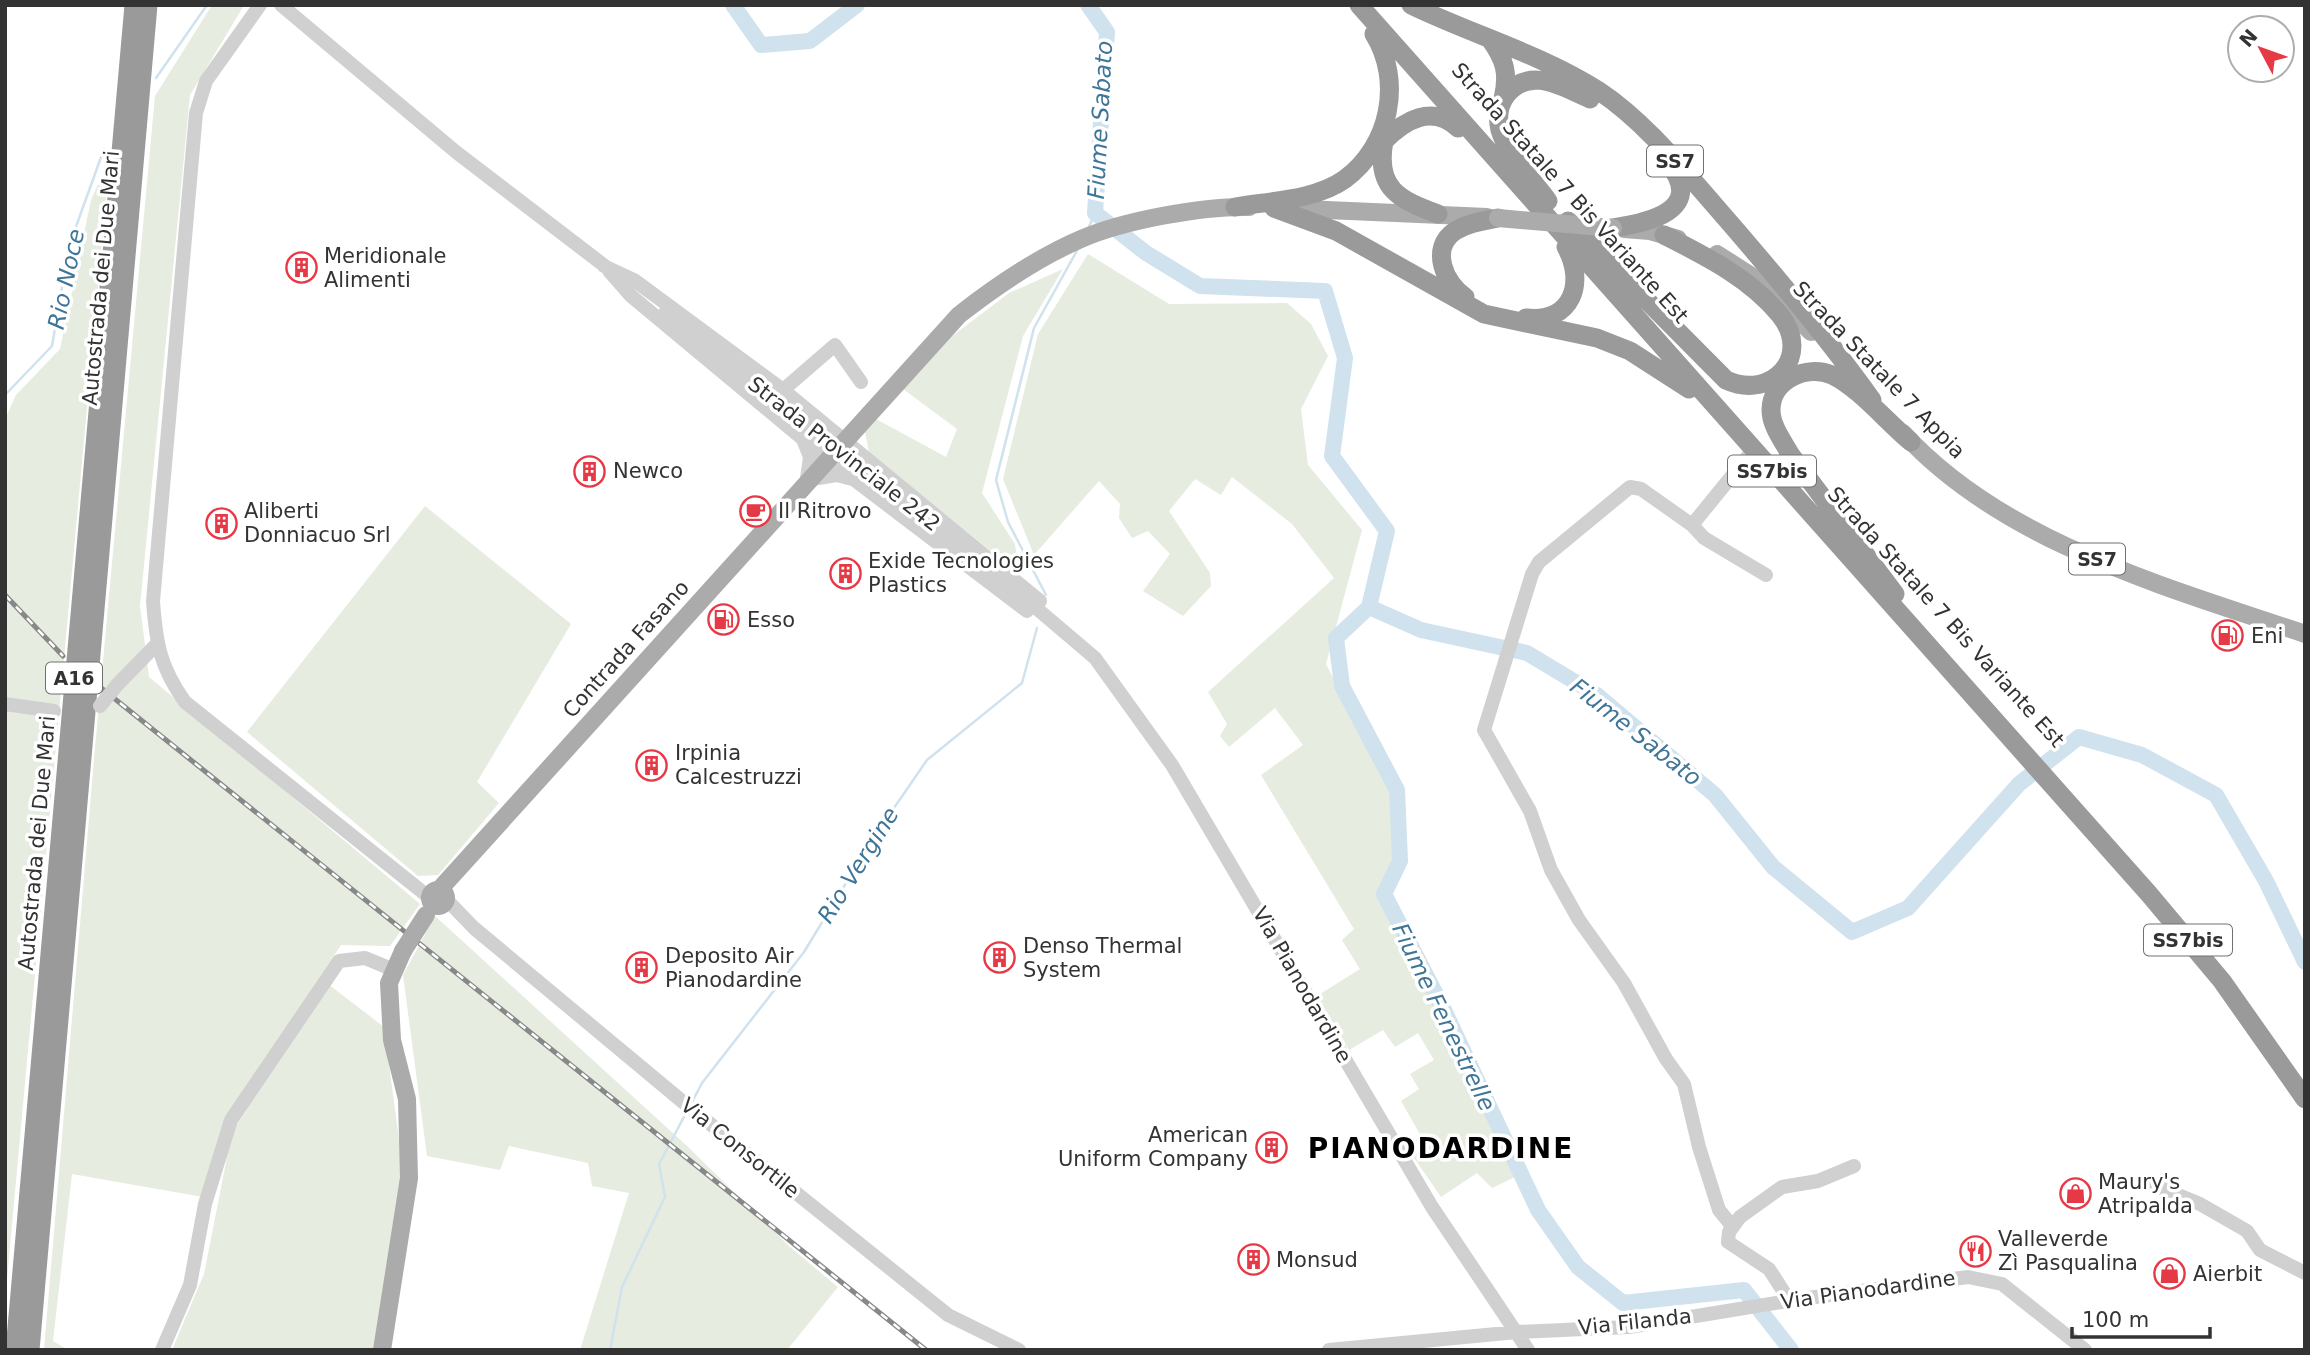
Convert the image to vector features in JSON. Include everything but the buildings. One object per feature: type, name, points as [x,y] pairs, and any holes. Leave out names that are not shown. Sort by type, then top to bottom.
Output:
[{"type":"highway","name":"Autostrada dei Due Mari","points":[[15,1350],[134,5]]},
{"type":"highway","name":"Autostrada dei Due Mari","points":[[30,1350],[148,5]]},
{"type":"highway","points":[[1226,208],[1316,192],[1344,179],[1377,142],[1386,121],[1390,95],[1388,68],[1383,49],[1353,5]]},
{"type":"highway","name":"SS7","points":[[1359,5],[1503,168],[1542,204],[1575,265],[1577,281],[1572,296],[1556,312],[1544,317],[1516,318],[1472,301],[1449,284],[1442,271],[1441,258],[1452,233],[1466,225],[1498,218]]},
{"type":"highway","name":"Strada Statale 7 Bis Variante Est","points":[[1375,5],[1730,424],[2193,930],[2305,1081]]},
{"type":"highway","name":"SS7","points":[[1411,5],[1560,70],[1600,92],[1630,116],[1678,164],[1825,334],[1872,400]]},
{"type":"highway","points":[[1490,39],[1504,58],[1508,78],[1499,110],[1500,130],[1542,204]]},
{"type":"highway","points":[[1503,99],[1524,80],[1537,79],[1556,84],[1603,105],[1661,154],[1679,181],[1679,196],[1673,208],[1650,223],[1613,228]]},
{"type":"highway","points":[[1438,214],[1407,203],[1395,195],[1387,181],[1382,169],[1384,141],[1399,126],[1409,119],[1438,115],[1453,123],[1503,168]]},
{"type":"highway","name":"Strada Statale 7 Bis Variante Est","points":[[1542,204],[1568,221],[1741,421],[1896,594],[2011,732]]},
{"type":"highway","points":[[1274,208],[1336,231],[1484,314],[1597,338],[1630,351],[1695,394],[1730,424]]},
{"type":"highway","points":[[1568,221],[1726,380],[1742,387],[1773,380],[1790,360],[1792,345],[1790,331],[1779,314],[1758,293],[1720,264],[1664,235]]},
{"type":"highway","points":[[1896,594],[1790,454],[1777,433],[1771,411],[1773,402],[1780,387],[1795,375],[1826,373],[1847,385],[1911,442]]},
{"type":"highway","name":"Strada Statale 7 Bis Variante Est","points":[[2061,787],[2196,949],[2277,1056],[2305,1099]]},
{"type":"main road","name":"Contrada Fasano","points":[[436,900],[625,683],[809,482],[844,439],[959,315],[1017,273],[1082,238],[1160,217],[1226,208],[1438,214]]},
{"type":"main road","name":"SS7","points":[[1438,214],[1613,228]]},
{"type":"main road","name":"Strada Statale 7 Appia","points":[[1613,228],[1664,235],[1726,258],[1764,284],[1911,442],[1940,469],[1994,509],[2055,542],[2305,634]]},
{"type":"main road","points":[[382,1350],[409,1178],[407,1099],[392,1040],[388,983],[403,950],[436,900]]},
{"type":"street","name":"Via Consortile","points":[[260,5],[206,81],[196,113],[153,601],[156,645],[169,679],[186,702],[403,876],[474,928],[681,1101],[948,1315],[1019,1350]]},
{"type":"street","points":[[281,5],[456,152],[604,266],[630,295],[827,459],[1022,608],[1063,629]]},
{"type":"street","points":[[604,266],[634,279],[783,390],[1024,585],[1063,629]]},
{"type":"street","name":"Strada Provinciale 242","points":[[604,266],[1063,629]]},
{"type":"street","points":[[783,390],[835,345],[861,382]]},
{"type":"street","points":[[826,425],[842,426],[861,421],[862,453]]},
{"type":"street","points":[[804,440],[810,457],[809,482],[837,475],[856,480]]},
{"type":"street","points":[[1692,525],[1753,450]]},
{"type":"street","points":[[1733,1227],[1719,1210],[1699,1147],[1684,1084],[1666,1059],[1623,983],[1579,920],[1551,870],[1530,811],[1486,737],[1486,720],[1532,574],[1539,562],[1630,486],[1641,489],[1692,525],[1704,538],[1766,575]]},
{"type":"street","name":"Via Pianodardine","points":[[1063,629],[1095,658],[1172,765],[1432,1208],[1528,1350]]},
{"type":"street","points":[[100,706],[156,645]]},
{"type":"street","points":[[5,704],[54,711]]},
{"type":"street","points":[[162,1350],[190,1285],[205,1204],[231,1120],[339,961],[365,958],[394,970]]},
{"type":"street","points":[[1789,1300],[1769,1269],[1728,1241],[1733,1227],[1740,1217],[1782,1187],[1818,1181],[1854,1166]]},
{"type":"street","points":[[2144,1181],[2211,1210],[2247,1231],[2260,1250],[2305,1273]]},
{"type":"street","name":"Via Pianodardine","points":[[1753,1307],[1968,1277],[2002,1284],[2085,1350]]},
{"type":"street","name":"Via Filanda","points":[[1517,1332],[1629,1327],[1753,1307]]},
{"type":"street","points":[[1329,1350],[1517,1332]]},
{"type":"shaded area","points":[[212,5],[243,7],[190,95],[140,606],[149,677],[420,904],[390,946],[341,945],[226,1117],[203,1197],[72,1174],[53,1341],[68,1350],[44,1350],[94,759],[155,96]]},
{"type":"shaded area","points":[[110,157],[5,1301],[5,419],[16,395],[60,349],[91,200]]},
{"type":"shaded area","points":[[1088,254],[1169,304],[1287,303],[1311,324],[1328,356],[1301,409],[1308,465],[1362,530],[1326,664],[1391,791],[1395,853],[1380,893],[1515,1177],[1492,1188],[1477,1173],[1441,1197],[1406,1146],[1421,1136],[1401,1101],[1419,1089],[1410,1074],[1434,1060],[1418,1033],[1395,1047],[1383,1030],[1349,1050],[1317,996],[1360,969],[1342,940],[1354,929],[1261,775],[1303,745],[1275,708],[1229,747],[1220,736],[1227,724],[1208,692],[1334,578],[1292,524],[1232,477],[1221,495],[1195,479],[1169,511],[1210,573],[1211,586],[1183,616],[1143,591],[1170,554],[1148,531],[1132,538],[1119,518],[1120,504],[1099,481],[1034,555],[1003,479],[1038,334]]},
{"type":"shaded area","points":[[1063,269],[1023,336],[982,493],[1015,544],[1019,574],[869,452],[865,432],[876,419],[946,457],[957,429],[903,389],[947,340],[1009,293]]},
{"type":"shaded area","points":[[425,506],[571,624],[477,782],[499,803],[438,875],[418,876],[247,732]]},
{"type":"shaded area","points":[[435,916],[686,1145],[790,1247],[838,1287],[787,1350],[580,1350],[629,1193],[592,1186],[588,1163],[509,1146],[500,1170],[427,1156],[403,975]]},
{"type":"shaded area","points":[[328,984],[384,1027],[403,1170],[374,1350],[172,1350],[204,1274],[232,1132]]},
{"type":"waterway","name":"Rio Noce","points":[[156,78],[207,5]]},
{"type":"waterway","name":"Fiume Sabato","points":[[733,5],[761,45],[810,41],[857,5]]},
{"type":"waterway","name":"Fiume Sabato","points":[[1088,5],[1107,32],[1095,213],[1146,253],[1200,286],[1325,291],[1345,358],[1332,456],[1387,531],[1369,607],[1421,630],[1527,653],[1597,695],[1715,795],[1773,867],[1852,932],[1908,908],[2019,784],[2079,737],[2142,755],[2216,795],[2266,881],[2305,962]]},
{"type":"waterway","name":"Rio Noce","points":[[5,395],[52,346],[69,246],[104,149]]},
{"type":"waterway","name":"Rio Vergine","points":[[1088,229],[1095,213]]},
{"type":"waterway","name":"Rio Vergine","points":[[1046,595],[1008,522],[996,480],[1034,328],[1079,247]]},
{"type":"waterway","name":"Fiume Fenestrelle","points":[[1369,607],[1336,638],[1342,686],[1397,790],[1400,861],[1384,894],[1444,1010],[1538,1210],[1578,1267],[1623,1303],[1744,1290],[1791,1350]]},
{"type":"waterway","name":"Rio Vergine","points":[[691,1104],[702,1083],[804,952],[874,837],[927,760],[1022,683],[1037,628]]},
{"type":"waterway","name":"Rio Vergine","points":[[610,1350],[622,1287],[665,1197],[659,1164],[686,1113]]},
{"type":"railway","points":[[5,595],[63,656]]},
{"type":"railway","points":[[95,683],[926,1350]]},
{"type":"place","name":"Meridionale Alimenti","points":[[301,268]]},
{"type":"place","name":"Newco","points":[[590,471]]},
{"type":"place","name":"Il Ritrovo","points":[[755,511]]},
{"type":"place","name":"Aliberti Donniacuo Srl","points":[[221,523]]},
{"type":"place","name":"Exide Tecnologies Plastics","points":[[845,573]]},
{"type":"place","name":"Esso","points":[[724,620]]},
{"type":"place","name":"Eni","points":[[2228,636]]},
{"type":"place","name":"Irpinia Calcestruzzi","points":[[652,765]]},
{"type":"place","name":"Denso Thermal System","points":[[1000,958]]},
{"type":"place","name":"Deposito Air Pianodardine","points":[[642,968]]},
{"type":"place","name":"American Uniform Company","points":[[1271,1147]]},
{"type":"place","name":"Maury's Atripalda","points":[[2075,1194]]},
{"type":"place","name":"Valleverde Zì Pasqualina","points":[[1975,1251]]},
{"type":"place","name":"Monsud","points":[[1253,1260]]},
{"type":"place","name":"Aierbit","points":[[2170,1274]]},
{"type":"district","name":"PIANODARDINE","points":[[1441,1148]]}]
